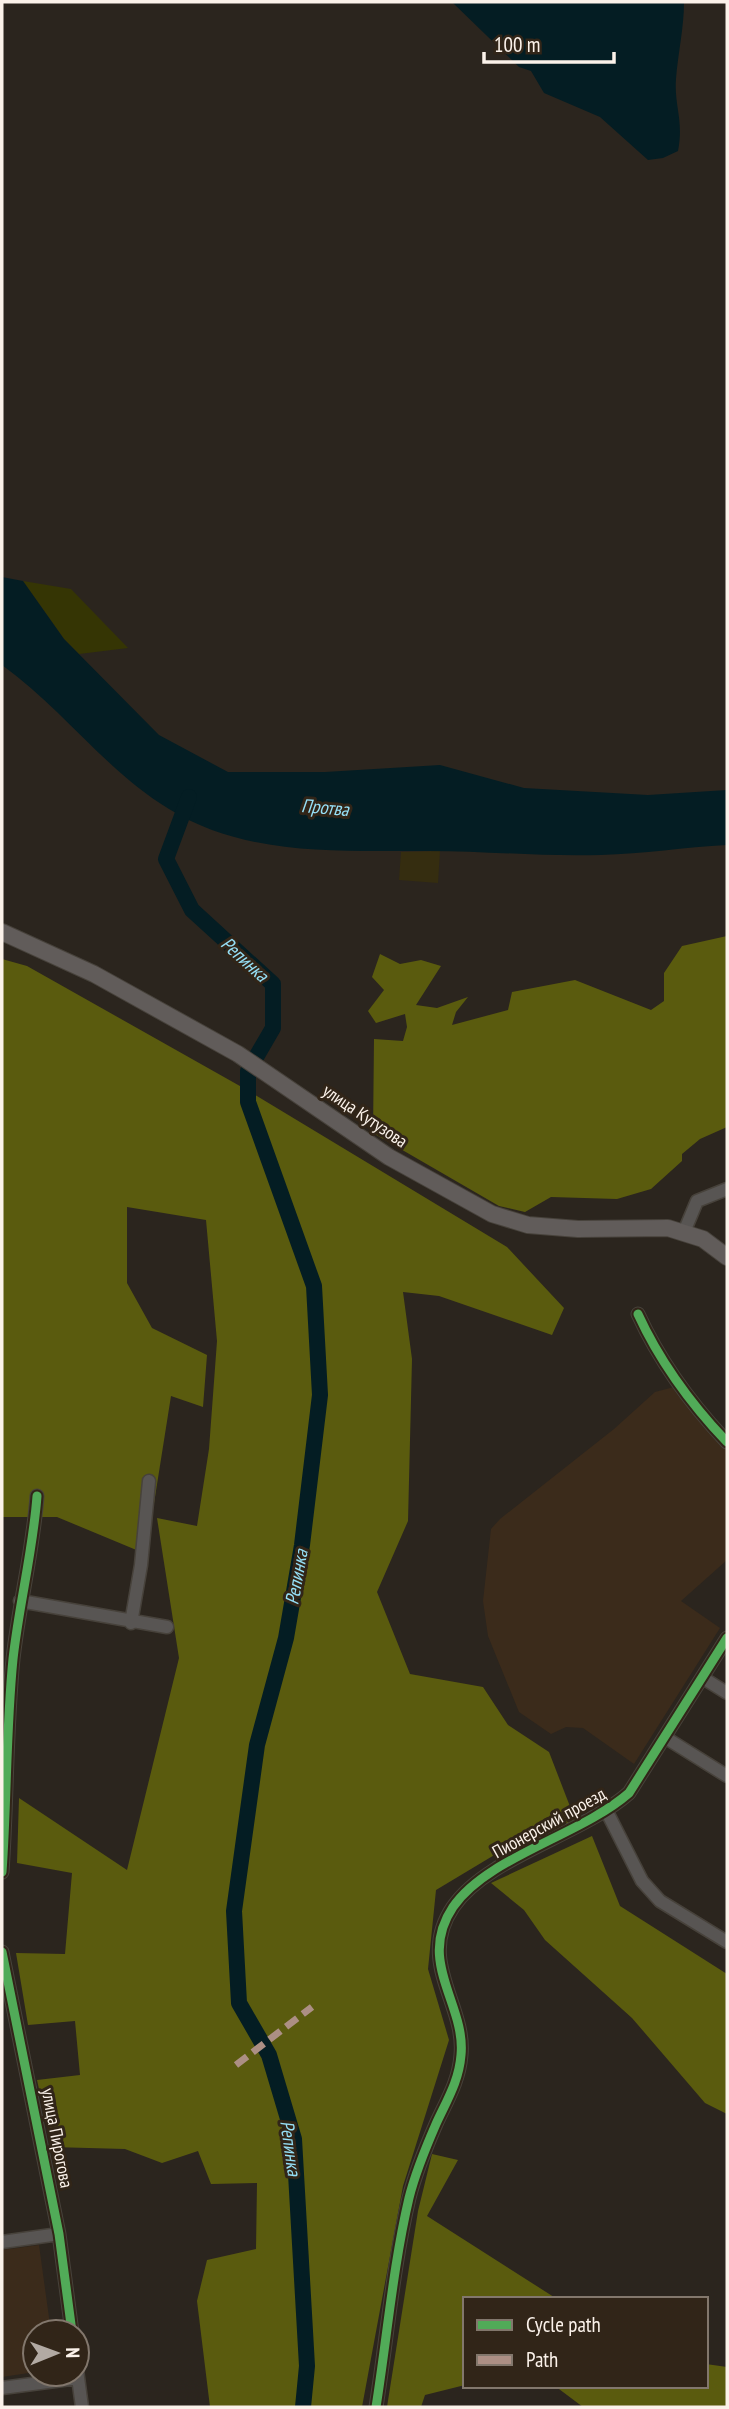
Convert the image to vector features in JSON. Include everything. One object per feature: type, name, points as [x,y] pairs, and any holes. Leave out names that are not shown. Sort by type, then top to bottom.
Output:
[{"type":"main road","name":"улица Кутузова","points":[[2,932],[94,974],[238,1054],[389,1157],[492,1214],[528,1225],[578,1229],[650,1226],[684,1232],[703,1239],[727,1257]]},
{"type":"street","points":[[684,1232],[697,1201],[727,1189]]},
{"type":"street","points":[[638,1314],[653,1348],[701,1414],[727,1442]]},
{"type":"street","points":[[131,1623],[141,1565],[149,1481]]},
{"type":"street","points":[[2,1872],[13,1663],[20,1601],[34,1541],[37,1496]]},
{"type":"street","points":[[20,1601],[131,1623],[167,1627]]},
{"type":"street","name":"Пионерский проезд","points":[[376,2407],[409,2197],[436,2124],[455,2087],[461,2058],[462,2038],[443,1982],[439,1945],[452,1909],[486,1877],[607,1812],[629,1793],[727,1638]]},
{"type":"street","points":[[703,1678],[727,1693]]},
{"type":"street","points":[[666,1738],[727,1776]]},
{"type":"street","points":[[607,1812],[642,1881],[660,1901],[727,1942]]},
{"type":"street","name":"улица Пирогова","points":[[2,1952],[59,2234],[70,2318]]},
{"type":"street","points":[[2,2242],[59,2234]]},
{"type":"street","points":[[2,2388],[21,2384]]},
{"type":"street","points":[[80,2388],[82,2407]]},
{"type":"shaded area","points":[[23,581],[71,589],[128,648],[79,654],[64,639]]},
{"type":"shaded area","points":[[727,936],[727,1127],[700,1139],[682,1154],[682,1161],[651,1189],[617,1199],[551,1197],[525,1212],[499,1206],[373,1133],[374,1039],[403,1041],[407,1027],[405,1014],[376,1023],[368,1011],[384,990],[372,977],[380,954],[400,964],[421,960],[441,966],[416,1005],[437,1008],[468,997],[456,1012],[452,1025],[508,1010],[512,992],[575,980],[651,1010],[664,1001],[664,973],[682,946]]},
{"type":"shaded area","points":[[2,959],[27,966],[247,1090],[507,1247],[564,1308],[552,1335],[439,1296],[403,1292],[412,1359],[408,1521],[377,1592],[410,1674],[483,1687],[508,1725],[549,1752],[576,1822],[496,1854],[436,1890],[428,1969],[449,2040],[403,2186],[362,2407],[210,2407],[197,2301],[207,2260],[256,2249],[257,2183],[211,2184],[198,2151],[162,2163],[125,2149],[52,2147],[37,2080],[80,2075],[75,2021],[28,2025],[16,1953],[65,1954],[72,1873],[17,1863],[19,1798],[127,1870],[179,1658],[157,1518],[197,1526],[209,1449],[217,1341],[206,1220],[127,1207],[127,1283],[152,1328],[207,1355],[203,1407],[171,1396],[146,1554],[57,1517],[2,1517]]},
{"type":"shaded area","points":[[674,1387],[727,1450],[727,1560],[681,1601],[720,1628],[634,1764],[583,1728],[566,1727],[551,1734],[519,1712],[488,1636],[483,1601],[491,1529],[614,1429],[655,1392]]},
{"type":"shaded area","points":[[592,1836],[620,1906],[727,1974],[727,2114],[705,2103],[632,2018],[545,1940],[524,1910],[491,1883]]},
{"type":"shaded area","points":[[432,2154],[458,2160],[427,2216],[554,2297],[463,2297],[463,2386],[425,2395],[421,2407],[387,2407],[418,2211]]},
{"type":"shaded area","points":[[39,2245],[49,2318],[21,2318],[21,2374],[2,2377],[2,2250]]},
{"type":"shaded area","points":[[708,2364],[727,2367],[727,2407],[583,2407],[558,2388],[708,2388]]},
{"type":"sand","points":[[440,851],[438,883],[399,880],[401,852]]},
{"type":"water","points":[[452,2],[684,2],[676,79],[680,130],[678,151],[663,158],[648,160],[600,117],[544,93],[531,71],[519,67]]},
{"type":"water","name":"Протва","points":[[2,577],[23,581],[64,639],[159,735],[228,772],[325,772],[440,765],[524,788],[648,795],[727,790],[727,845],[578,855],[321,850],[258,843],[197,824],[169,809],[124,776],[44,700],[2,665]]},
{"type":"waterway","name":"Репинка","points":[[189,797],[166,859],[192,910],[273,984],[273,1028],[248,1071],[248,1102],[314,1286],[320,1395],[302,1545],[286,1638],[257,1745],[234,1911],[239,2003],[269,2055],[294,2139],[307,2366],[303,2407]]},
{"type":"marked path","points":[[236,2065],[312,2007]]},
{"type":"cycle path","points":[[638,1314],[677,1382],[727,1442]]},
{"type":"cycle path","points":[[2,1872],[13,1659],[37,1496]]},
{"type":"cycle path","points":[[376,2407],[394,2276],[409,2198],[460,2064],[461,2036],[441,1965],[439,1946],[443,1927],[453,1907],[468,1889],[488,1874],[586,1822],[629,1793],[727,1638]]},
{"type":"cycle path","points":[[2,1952],[59,2234],[70,2318]]}]
